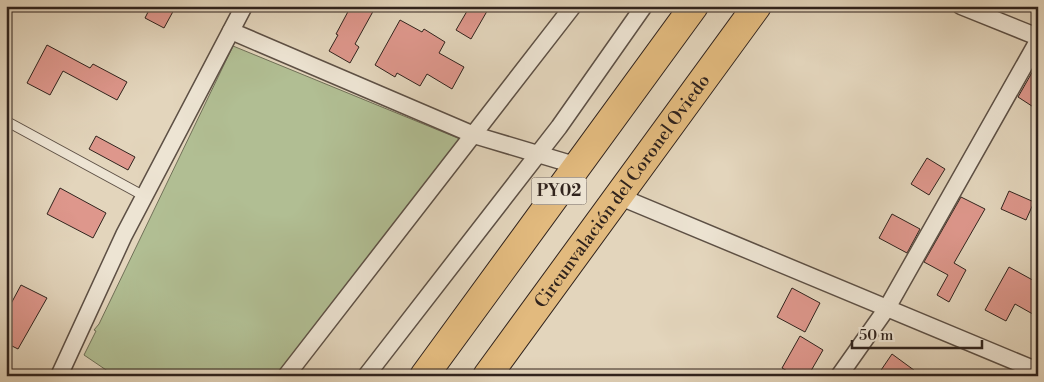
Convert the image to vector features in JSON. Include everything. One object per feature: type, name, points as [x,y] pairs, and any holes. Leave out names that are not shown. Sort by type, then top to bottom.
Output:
[{"type":"highway","name":"PY02","points":[[424,376],[694,6]]},
{"type":"highway","name":"Circunvalación del Coronel Oviedo","points":[[487,376],[757,6]]},
{"type":"street","points":[[59,376],[124,235],[244,6]]},
{"type":"street","points":[[286,376],[573,6]]},
{"type":"street","points":[[366,376],[559,127],[644,6]]},
{"type":"street","points":[[961,6],[1038,37]]},
{"type":"street","points":[[231,31],[474,135],[578,166]]},
{"type":"street","points":[[839,376],[888,308],[1038,41]]},
{"type":"street","points":[[618,196],[1038,370]]},
{"type":"lane","points":[[6,120],[144,196]]},
{"type":"green space","points":[[233,46],[460,139],[276,376],[115,376],[84,355],[96,331],[94,330],[99,324]]},
{"type":"building","points":[[151,6],[176,6],[164,28],[145,18]]},
{"type":"building","points":[[351,6],[376,6],[355,44],[359,47],[350,63],[329,51]]},
{"type":"building","points":[[470,6],[490,6],[471,39],[456,30]]},
{"type":"building","points":[[400,20],[422,32],[424,29],[445,42],[439,53],[464,67],[452,89],[427,74],[420,86],[397,73],[395,77],[375,65]]},
{"type":"building","points":[[47,45],[90,68],[93,64],[127,82],[117,100],[63,71],[50,95],[27,83]]},
{"type":"building","points":[[1038,62],[1038,110],[1018,97]]},
{"type":"building","points":[[96,136],[135,157],[128,170],[89,149]]},
{"type":"building","points":[[927,158],[945,169],[929,195],[911,184]]},
{"type":"building","points":[[60,188],[106,213],[93,238],[47,214]]},
{"type":"building","points":[[1009,191],[1034,202],[1026,220],[1001,209]]},
{"type":"building","points":[[961,197],[985,209],[954,263],[966,270],[949,302],[937,295],[948,275],[924,262]]},
{"type":"building","points":[[892,214],[920,229],[907,253],[879,238]]},
{"type":"building","points":[[1009,267],[1038,283],[1038,317],[1015,304],[1006,321],[985,310]]},
{"type":"building","points":[[21,285],[47,298],[18,349],[6,343],[6,313]]},
{"type":"building","points":[[792,288],[820,303],[805,332],[777,317]]},
{"type":"building","points":[[800,336],[823,350],[808,376],[796,376],[782,368]]},
{"type":"building","points":[[892,354],[922,376],[877,376]]}]
